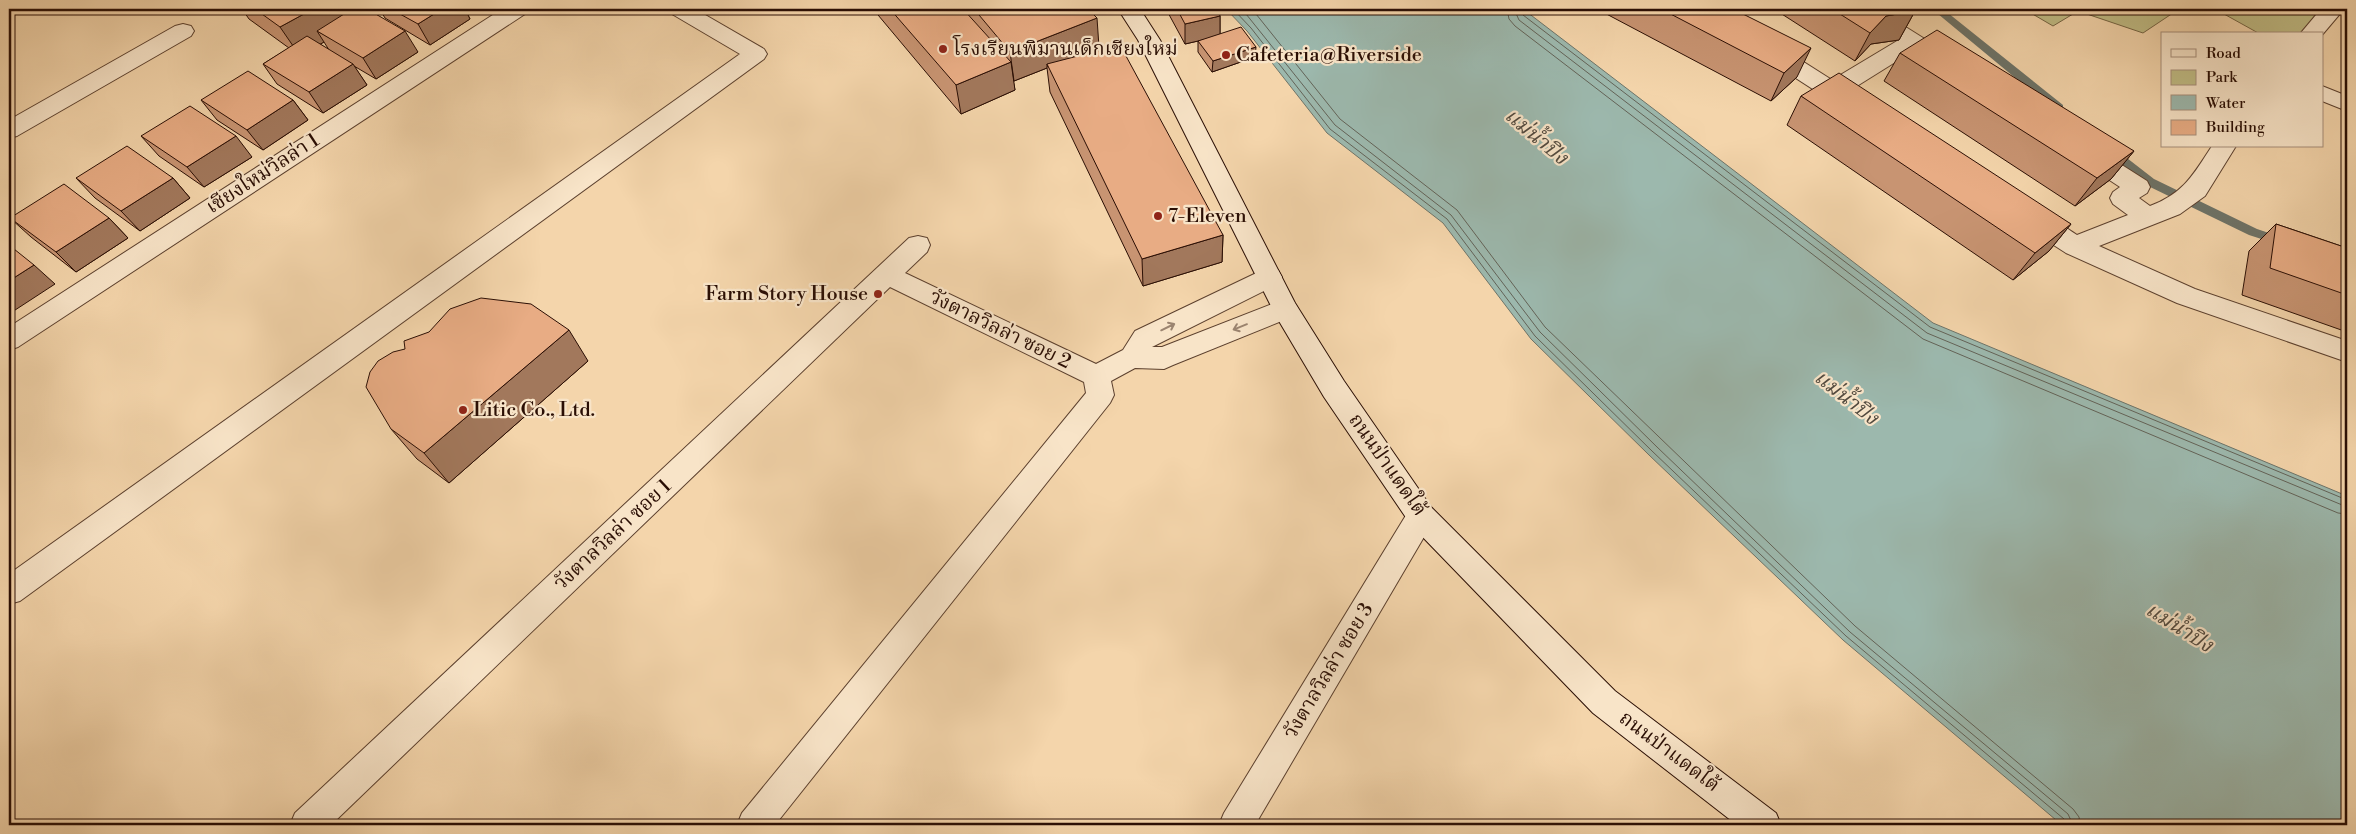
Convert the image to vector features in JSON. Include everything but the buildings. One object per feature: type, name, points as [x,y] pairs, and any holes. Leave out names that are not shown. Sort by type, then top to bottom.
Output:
[{"type":"street","name":"เชียงใหม่วิลล่า 1","points":[[9,340],[517,9]]},
{"type":"street","points":[[9,591],[756,54],[680,9]]},
{"type":"street","name":"ถนนป่าแดดใต้","points":[[1129,9],[1150,40],[1286,308],[1334,389],[1421,516],[1604,702],[1764,825]]},
{"type":"street","points":[[1705,9],[1874,118]]},
{"type":"street","points":[[1862,9],[1963,73]]},
{"type":"street","points":[[2313,32],[2332,9]]},
{"type":"street","points":[[9,130],[183,32]]},
{"type":"street","points":[[1833,90],[1913,41]]},
{"type":"street","points":[[2063,138],[2138,187],[2122,198],[2146,216]]},
{"type":"street","points":[[2076,246],[2146,216],[2171,208],[2196,190],[2223,148]]},
{"type":"street","points":[[2013,208],[2076,246],[2186,296],[2347,352]]},
{"type":"street","name":"วังตาลวิลล่า ซอย 1","points":[[307,825],[918,245]]},
{"type":"street","name":"วังตาลวิลล่า ซอย 2","points":[[887,275],[1098,385]]},
{"type":"street","points":[[754,825],[1098,385],[1132,357],[1144,338],[1269,277]]},
{"type":"street","points":[[1132,357],[1164,358],[1286,308]]},
{"type":"street","name":"วังตาลวิลล่า ซอย 3","points":[[1236,825],[1421,516]]},
{"type":"lane","points":[[2324,94],[2347,104]]},
{"type":"green space","points":[[2024,9],[2179,9],[2143,33],[2078,11],[2053,26]]},
{"type":"green space","points":[[2215,9],[2327,9],[2305,32],[2256,32]]},
{"type":"water","name":"แม่น้ำปิง","points":[[1226,9],[1523,9],[1933,323],[2347,496],[2347,825],[2065,825],[2056,820],[1843,640],[1649,455],[1531,339],[1443,223],[1327,133],[1247,31]]},
{"type":"waterway","points":[[1937,9],[2059,108]]},
{"type":"waterway","points":[[2114,152],[2150,182],[2253,232],[2280,241]]},
{"type":"place","name":"โรงเรียนพิมานเด็กเชียงใหม่","points":[[943,49]]},
{"type":"place","name":"Cafeteria@Riverside","points":[[1226,55]]},
{"type":"place","name":"7-Eleven","points":[[1158,216]]},
{"type":"place","name":"Farm Story House","points":[[878,294]]},
{"type":"place","name":"Litic Co., Ltd.","points":[[463,410]]}]
